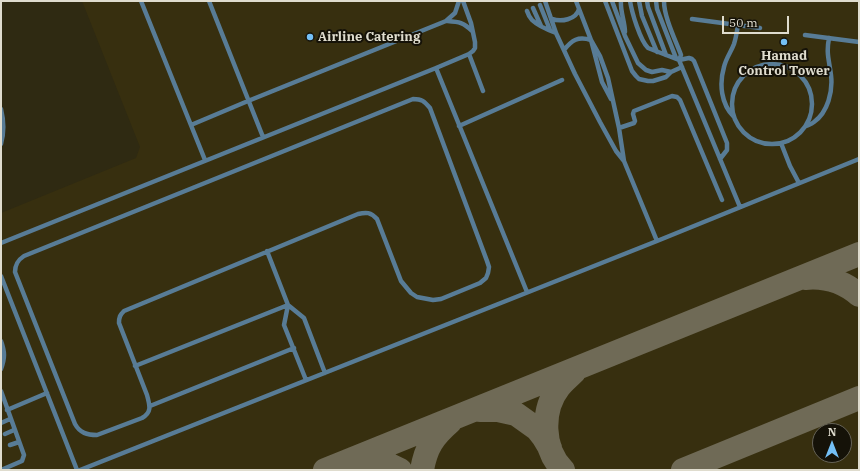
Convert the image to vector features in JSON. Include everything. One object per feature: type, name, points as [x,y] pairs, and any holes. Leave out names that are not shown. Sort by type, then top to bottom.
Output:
[{"type":"lane","points":[[141,1],[205,160]]},
{"type":"lane","points":[[209,1],[263,137]]},
{"type":"lane","points":[[190,125],[446,21],[455,13],[459,1]]},
{"type":"lane","points":[[1,243],[469,54],[473,51],[476,45],[472,31],[472,23],[462,1]]},
{"type":"lane","points":[[545,1],[556,33],[574,74],[616,151],[624,161]]},
{"type":"lane","points":[[576,1],[608,78],[619,128],[624,161],[657,240]]},
{"type":"lane","points":[[605,1],[632,71],[636,76],[644,81],[654,81],[666,77],[671,72],[682,68]]},
{"type":"lane","points":[[612,1],[634,57],[641,67],[652,72],[662,70],[671,72]]},
{"type":"lane","points":[[621,1],[620,7],[624,20],[625,36]]},
{"type":"lane","points":[[630,1],[644,44],[648,48],[678,59],[692,59],[697,67],[728,146],[727,150],[720,159]]},
{"type":"lane","points":[[639,1],[642,16],[657,52]]},
{"type":"lane","points":[[647,1],[648,8],[666,55]]},
{"type":"lane","points":[[656,1],[657,9],[740,207]]},
{"type":"lane","points":[[664,1],[666,16],[681,55],[678,59]]},
{"type":"lane","points":[[540,5],[550,30]]},
{"type":"lane","points":[[533,8],[541,26]]},
{"type":"lane","points":[[552,19],[557,21],[567,19],[576,15],[579,9]]},
{"type":"lane","points":[[527,11],[531,20],[556,33]]},
{"type":"lane","points":[[692,19],[760,28]]},
{"type":"lane","points":[[446,21],[461,22],[472,31]]},
{"type":"lane","points":[[735,118],[728,111],[724,103],[722,77],[727,57],[734,44],[738,25]]},
{"type":"lane","points":[[805,35],[859,42]]},
{"type":"lane","points":[[564,50],[575,40],[584,38],[591,40]]},
{"type":"lane","points":[[806,126],[814,123],[819,118],[829,99],[831,86],[827,48],[829,38]]},
{"type":"lane","points":[[469,54],[483,91]]},
{"type":"lane","points":[[777,64],[792,68],[807,84],[812,98],[812,113],[806,126],[795,137],[781,143],[765,143],[750,137],[739,126],[733,111],[733,95],[739,82],[749,71],[756,67],[777,64]]},
{"type":"lane","points":[[436,68],[527,292]]},
{"type":"lane","points":[[459,126],[562,80]]},
{"type":"lane","points":[[619,128],[634,123],[634,111],[672,96],[677,97],[680,100],[722,200]]},
{"type":"lane","points":[[413,99],[424,101],[430,108],[489,267],[486,278],[480,283],[441,299],[433,300],[417,297],[411,293],[401,281],[377,219],[370,213],[358,214],[267,252],[124,311],[120,314],[119,323],[147,396],[150,406],[149,411],[146,415],[97,435],[90,435],[78,429],[15,272],[19,259],[413,99]]},
{"type":"lane","points":[[1,109],[3,131],[1,144]]},
{"type":"lane","points":[[781,143],[798,183]]},
{"type":"lane","points":[[1,276],[46,393],[78,470],[325,373],[859,159]]},
{"type":"lane","points":[[267,252],[288,305],[304,318],[325,373]]},
{"type":"lane","points":[[288,305],[284,325],[306,380]]},
{"type":"lane","points":[[135,366],[288,305]]},
{"type":"lane","points":[[1,341],[5,354],[1,369]]},
{"type":"lane","points":[[150,406],[294,348]]},
{"type":"lane","points":[[1,391],[24,455],[24,458],[19,463],[1,470]]},
{"type":"lane","points":[[7,410],[46,393]]},
{"type":"lane","points":[[1,423],[10,419]]},
{"type":"lane","points":[[5,434],[14,430]]},
{"type":"lane","points":[[10,445],[19,442]]},
{"type":"shaded area","points":[[82,1],[859,1],[859,470],[1,470],[1,213],[136,158],[140,147]]},
{"type":"taxiway","points":[[325,470],[859,254]]},
{"type":"taxiway","points":[[805,278],[820,278],[841,283],[859,295]]},
{"type":"taxiway","points":[[563,470],[551,451],[546,429],[547,418],[553,396],[561,385],[574,372]]},
{"type":"taxiway","points":[[683,470],[859,398]]},
{"type":"taxiway","points":[[480,410],[498,410],[516,414],[537,429],[550,448]]},
{"type":"taxiway","points":[[422,470],[431,443],[450,422]]},
{"type":"taxiway","points":[[355,460],[367,459],[378,461],[400,470]]},
{"type":"place","name":"Airline Catering","points":[[310,37]]},
{"type":"place","name":"Hamad Control Tower","points":[[784,42]]}]
